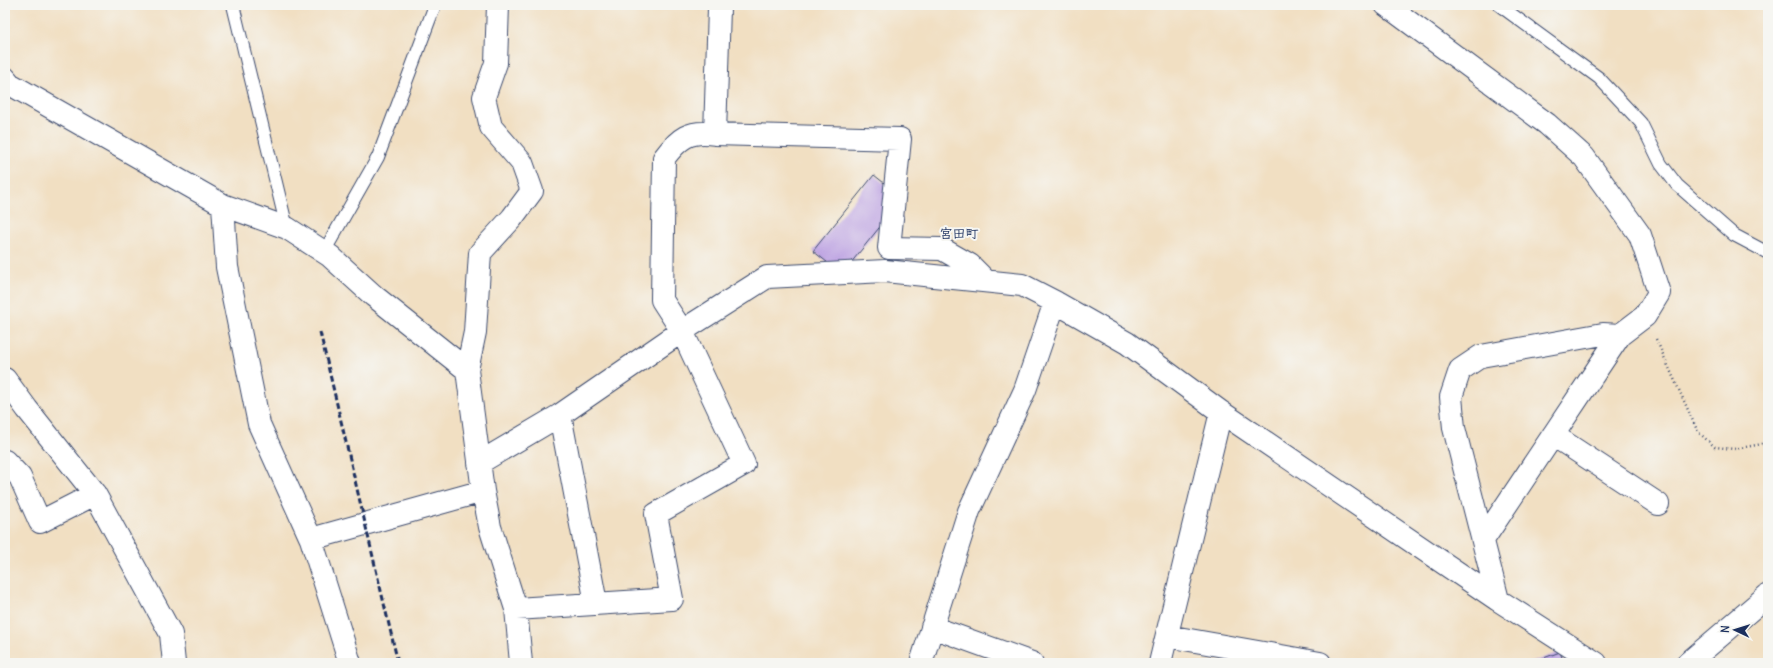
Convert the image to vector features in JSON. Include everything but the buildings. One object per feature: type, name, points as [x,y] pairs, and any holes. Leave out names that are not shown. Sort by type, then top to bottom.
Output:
[{"type":"street","points":[[498,5],[496,63],[484,97],[491,127],[522,163],[532,192],[512,218],[480,254],[475,332],[467,370],[483,491],[490,527],[516,609],[521,663]]},
{"type":"street","points":[[1386,5],[1547,124],[1584,157],[1612,193],[1640,235],[1659,292],[1645,316],[1620,335],[1483,540]]},
{"type":"street","points":[[715,134],[724,6]]},
{"type":"street","points":[[5,78],[10,84],[223,205],[287,228],[324,252],[374,296],[467,370]]},
{"type":"street","points":[[516,609],[672,599],[656,514],[744,464],[682,331],[662,300],[664,158],[677,141],[700,132],[715,134],[900,139],[889,248],[942,249],[970,265],[984,280]]},
{"type":"street","points":[[223,205],[227,267],[260,424],[311,538],[350,663]]},
{"type":"street","points":[[479,463],[560,415],[682,331],[767,277],[885,271],[1022,284],[1127,344],[1221,412],[1498,600],[1596,663]]},
{"type":"street","points":[[921,663],[969,511],[1025,390],[1055,302]]},
{"type":"street","points":[[1498,600],[1454,428],[1451,397],[1460,370],[1480,356],[1603,334],[1620,335]]},
{"type":"street","points":[[5,379],[27,409],[96,494],[171,634],[174,663]]},
{"type":"street","points":[[1160,663],[1221,412]]},
{"type":"street","points":[[560,415],[596,603]]},
{"type":"street","points":[[1553,435],[1658,504]]},
{"type":"street","points":[[5,461],[20,477],[40,522],[96,494]]},
{"type":"street","points":[[311,538],[483,491]]},
{"type":"street","points":[[1688,663],[1768,595]]},
{"type":"street","points":[[932,627],[1032,663]]},
{"type":"street","points":[[1167,636],[1320,663]]},
{"type":"lane","points":[[233,5],[287,228]]},
{"type":"lane","points":[[324,252],[378,157],[435,5]]},
{"type":"lane","points":[[1499,5],[1599,78],[1641,123],[1661,164],[1677,185],[1734,235],[1768,253]]},
{"type":"path","points":[[1645,316],[1698,432],[1715,447],[1734,449],[1768,443]]},
{"type":"railway","points":[[320,332],[398,663]]},
{"type":"district","name":"宮田町","points":[[959,233]]}]
